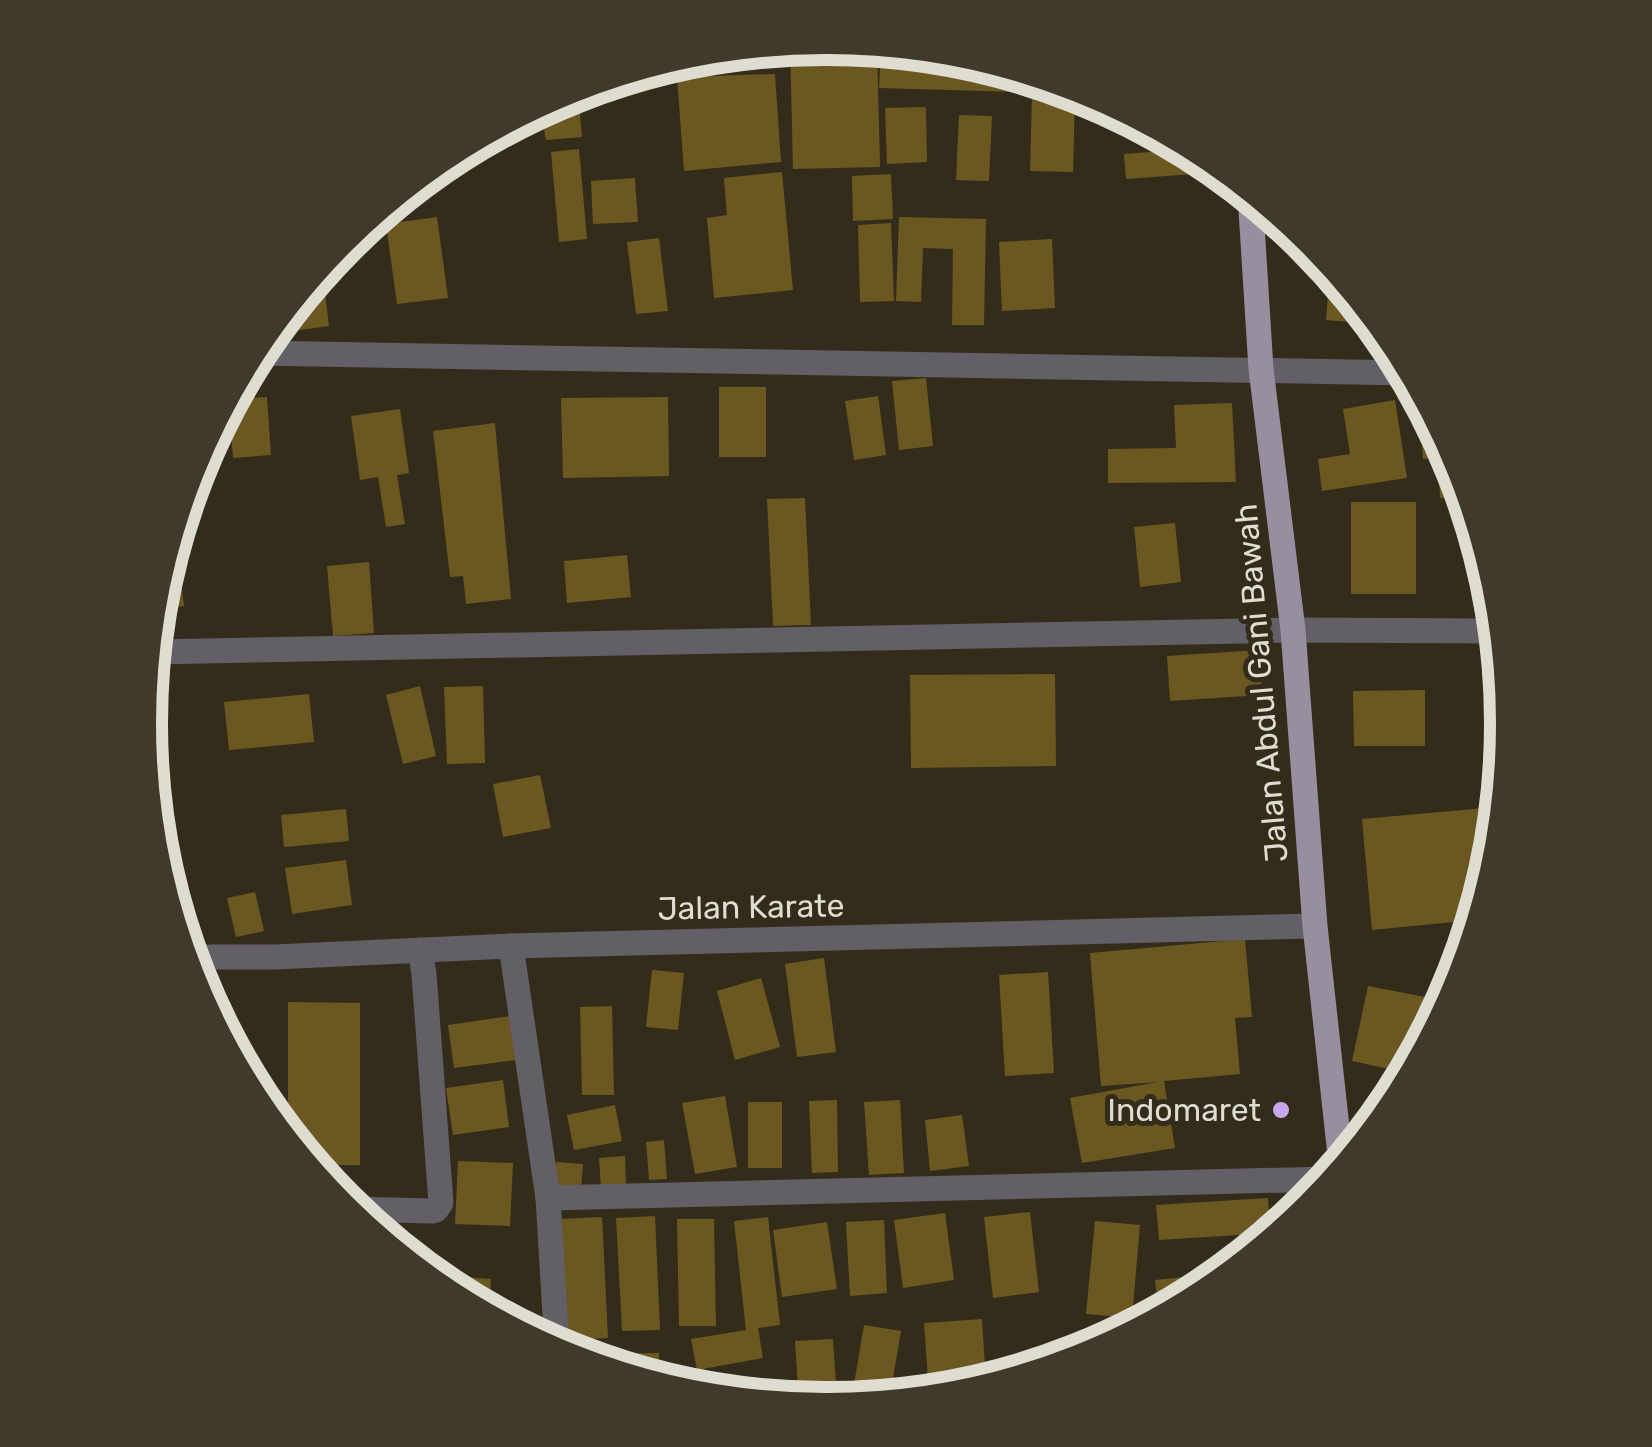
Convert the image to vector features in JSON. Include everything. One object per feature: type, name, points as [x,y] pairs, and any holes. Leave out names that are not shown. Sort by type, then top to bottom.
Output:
[{"type":"main road","name":"Jalan Abdul Gani Bawah","points":[[1251,215],[1261,369],[1293,630],[1316,926],[1339,1144]]},
{"type":"street","points":[[275,353],[1389,373]]},
{"type":"street","points":[[167,652],[1293,630],[1483,631]]},
{"type":"street","name":"Jalan Karate","points":[[206,957],[1316,926]]},
{"type":"street","points":[[511,946],[548,1198],[555,1329]]},
{"type":"street","points":[[375,1210],[432,1211],[440,1206],[420,950]]},
{"type":"street","points":[[548,1198],[1307,1180]]},
{"type":"building","points":[[790,61],[877,62],[880,167],[793,169]]},
{"type":"building","points":[[880,62],[955,73],[1030,92],[879,88]]},
{"type":"building","points":[[775,74],[781,162],[684,171],[677,78]]},
{"type":"building","points":[[1032,96],[1075,109],[1073,172],[1030,171]]},
{"type":"building","points":[[926,107],[927,162],[887,164],[885,108]]},
{"type":"building","points":[[580,108],[582,137],[546,140],[543,124]]},
{"type":"building","points":[[959,115],[992,116],[989,181],[956,180]]},
{"type":"building","points":[[579,149],[587,239],[559,242],[551,152]]},
{"type":"building","points":[[1161,151],[1197,174],[1126,179],[1124,154]]},
{"type":"building","points":[[782,172],[793,290],[714,298],[707,218],[727,215],[724,178]]},
{"type":"building","points":[[891,174],[893,219],[853,221],[852,176]]},
{"type":"building","points":[[635,178],[638,222],[593,224],[591,181]]},
{"type":"building","points":[[437,217],[448,298],[397,304],[386,227],[391,223]]},
{"type":"building","points":[[899,217],[986,219],[984,325],[952,325],[953,249],[923,248],[921,302],[896,301]]},
{"type":"building","points":[[891,223],[894,301],[860,302],[858,225]]},
{"type":"building","points":[[659,238],[668,311],[636,314],[627,242]]},
{"type":"building","points":[[1052,239],[1055,308],[1002,311],[999,242]]},
{"type":"building","points":[[324,289],[329,326],[293,331],[300,320]]},
{"type":"building","points":[[1328,290],[1354,322],[1326,320]]},
{"type":"building","points":[[926,378],[933,446],[899,450],[892,381]]},
{"type":"building","points":[[719,387],[766,387],[766,457],[719,457]]},
{"type":"building","points":[[878,396],[886,455],[854,460],[845,401]]},
{"type":"building","points":[[267,397],[271,455],[233,458],[231,430],[248,398]]},
{"type":"building","points":[[668,397],[669,476],[563,478],[561,398]]},
{"type":"building","points":[[1395,400],[1407,478],[1322,491],[1318,459],[1350,454],[1343,409]]},
{"type":"building","points":[[1232,403],[1236,482],[1108,483],[1108,449],[1176,448],[1174,405]]},
{"type":"building","points":[[400,409],[409,473],[397,475],[405,524],[386,527],[378,477],[360,480],[351,416]]},
{"type":"building","points":[[495,423],[511,599],[466,604],[463,576],[450,577],[433,431]]},
{"type":"building","points":[[1421,431],[1434,458],[1423,459]]},
{"type":"building","points":[[1439,469],[1449,497],[1440,498]]},
{"type":"building","points":[[805,498],[811,625],[773,626],[767,499]]},
{"type":"building","points":[[1351,502],[1416,502],[1416,594],[1351,594]]},
{"type":"building","points":[[1175,523],[1181,582],[1140,587],[1134,527]]},
{"type":"building","points":[[627,555],[631,597],[567,603],[564,561]]},
{"type":"building","points":[[369,562],[374,633],[333,636],[327,566]]},
{"type":"building","points":[[180,573],[184,606],[173,608]]},
{"type":"building","points":[[1259,650],[1262,695],[1170,701],[1167,656]]},
{"type":"building","points":[[1055,674],[1056,766],[911,768],[910,675]]},
{"type":"building","points":[[164,679],[168,726],[162,727]]},
{"type":"building","points":[[420,686],[436,756],[403,764],[386,695]]},
{"type":"building","points":[[483,686],[485,763],[447,764],[444,687]]},
{"type":"building","points":[[1425,690],[1425,746],[1354,746],[1353,691]]},
{"type":"building","points":[[309,694],[314,742],[229,750],[224,702]]},
{"type":"building","points":[[540,775],[551,828],[503,837],[493,784]]},
{"type":"building","points":[[1484,808],[1459,921],[1372,930],[1362,819]]},
{"type":"building","points":[[346,809],[349,841],[284,847],[281,815]]},
{"type":"building","points":[[346,860],[352,905],[292,914],[285,868]]},
{"type":"building","points":[[255,892],[264,931],[236,937],[227,898]]},
{"type":"building","points":[[1245,939],[1252,1017],[1235,1018],[1240,1074],[1164,1081],[1175,1148],[1082,1163],[1070,1098],[1158,1082],[1101,1086],[1090,953]]},
{"type":"building","points":[[824,958],[836,1052],[797,1057],[785,964]]},
{"type":"building","points":[[652,970],[684,973],[678,1030],[646,1027]]},
{"type":"building","points":[[1048,972],[1054,1073],[1005,1076],[999,975]]},
{"type":"building","points":[[761,978],[780,1047],[735,1060],[717,991]]},
{"type":"building","points":[[1368,986],[1425,997],[1421,1017],[1392,1070],[1352,1061]]},
{"type":"building","points":[[288,1002],[360,1003],[360,1165],[331,1165],[288,1111]]},
{"type":"building","points":[[612,1006],[614,1095],[582,1095],[580,1007]]},
{"type":"building","points":[[510,1016],[516,1060],[454,1068],[448,1025]]},
{"type":"building","points":[[503,1080],[509,1127],[453,1135],[446,1088]]},
{"type":"building","points":[[725,1096],[737,1167],[695,1174],[682,1103]]},
{"type":"building","points":[[837,1100],[838,1172],[812,1173],[809,1101]]},
{"type":"building","points":[[900,1100],[904,1173],[869,1175],[864,1102]]},
{"type":"building","points":[[748,1102],[782,1102],[782,1168],[748,1168]]},
{"type":"building","points":[[615,1105],[622,1141],[574,1150],[567,1115]]},
{"type":"building","points":[[962,1115],[969,1166],[930,1171],[925,1120]]},
{"type":"building","points":[[664,1140],[667,1179],[649,1180],[646,1142]]},
{"type":"building","points":[[625,1156],[626,1187],[601,1188],[599,1158]]},
{"type":"building","points":[[458,1161],[513,1163],[510,1226],[455,1224]]},
{"type":"building","points":[[556,1162],[583,1164],[581,1189],[555,1188]]},
{"type":"building","points":[[1268,1198],[1269,1217],[1248,1234],[1159,1240],[1156,1205]]},
{"type":"building","points":[[1030,1212],[1039,1292],[993,1298],[984,1217]]},
{"type":"building","points":[[945,1213],[954,1280],[903,1288],[894,1220]]},
{"type":"building","points":[[655,1216],[660,1330],[622,1331],[616,1218]]},
{"type":"building","points":[[602,1217],[608,1338],[581,1339],[568,1334],[561,1219]]},
{"type":"building","points":[[768,1217],[780,1325],[758,1328],[763,1358],[697,1370],[691,1339],[746,1330],[734,1221]]},
{"type":"building","points":[[677,1219],[714,1219],[716,1326],[679,1326]]},
{"type":"building","points":[[884,1220],[887,1293],[850,1296],[846,1222]]},
{"type":"building","points":[[1095,1221],[1140,1225],[1133,1312],[1122,1317],[1086,1314]]},
{"type":"building","points":[[827,1222],[837,1289],[782,1297],[773,1230]]},
{"type":"building","points":[[1193,1276],[1157,1298],[1155,1280]]},
{"type":"building","points":[[460,1277],[491,1279],[490,1296]]},
{"type":"building","points":[[982,1319],[985,1367],[928,1379],[924,1323]]},
{"type":"building","points":[[864,1325],[901,1331],[892,1383],[854,1384]]},
{"type":"building","points":[[833,1339],[836,1385],[798,1386],[795,1341]]},
{"type":"building","points":[[659,1353],[659,1365],[654,1364],[618,1354]]},
{"type":"building","points":[[778,1379],[778,1385],[739,1381],[734,1380]]},
{"type":"place","name":"Indomaret","points":[[1281,1110]]}]
